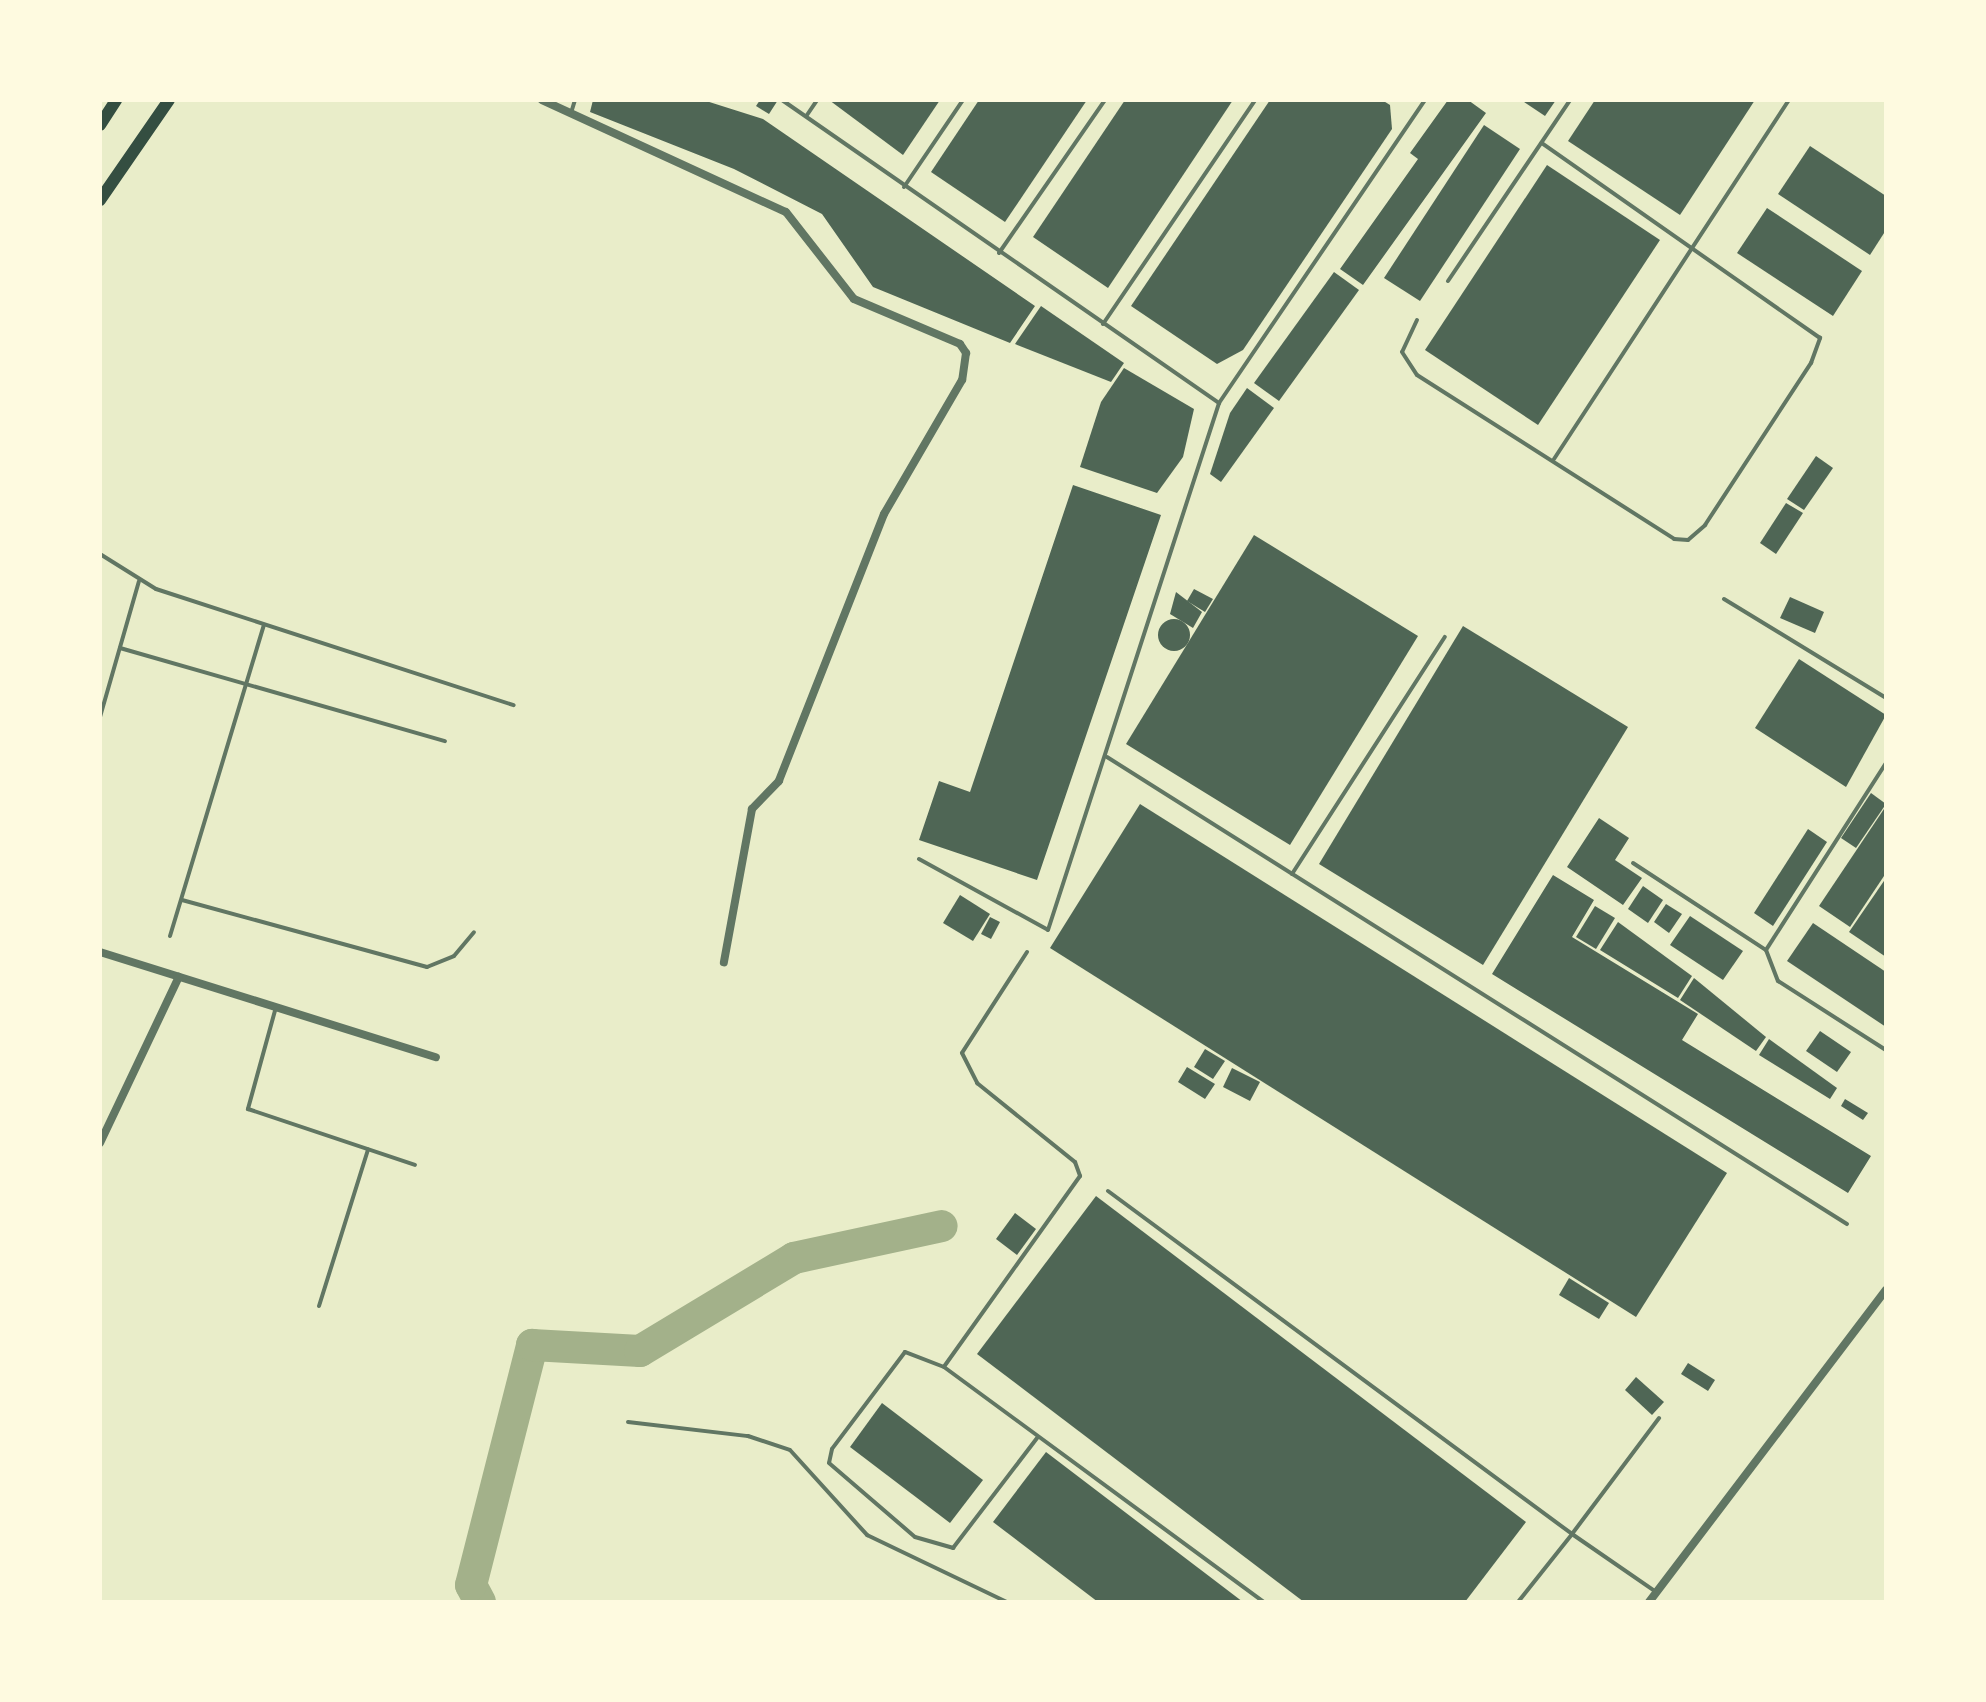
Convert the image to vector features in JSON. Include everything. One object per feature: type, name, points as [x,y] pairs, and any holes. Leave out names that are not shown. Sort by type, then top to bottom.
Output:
[{"type":"highway","points":[[100,125],[116,100]]},
{"type":"highway","points":[[100,200],[170,100]]},
{"type":"street","points":[[542,100],[786,212],[854,298],[960,344],[966,353],[962,380],[884,514],[780,781],[752,809],[724,962]]},
{"type":"street","points":[[100,952],[436,1057]]},
{"type":"street","points":[[100,1143],[179,976]]},
{"type":"street","points":[[1649,1602],[1886,1290]]},
{"type":"lane","points":[[570,113],[575,100]]},
{"type":"lane","points":[[782,100],[1218,403]]},
{"type":"lane","points":[[807,115],[817,100]]},
{"type":"lane","points":[[904,188],[962,100]]},
{"type":"lane","points":[[999,253],[1106,100]]},
{"type":"lane","points":[[1103,324],[1254,100]]},
{"type":"lane","points":[[919,859],[1048,930],[1218,403],[1425,100]]},
{"type":"lane","points":[[1448,281],[1570,100]]},
{"type":"lane","points":[[1554,460],[1789,100]]},
{"type":"lane","points":[[1417,320],[1403,339],[1407,364],[1674,540],[1688,540],[1706,526],[1811,364],[1820,338],[1694,245],[1541,143]]},
{"type":"lane","points":[[100,554],[139,582],[514,705]]},
{"type":"lane","points":[[100,717],[139,582]]},
{"type":"lane","points":[[1724,600],[1886,698]]},
{"type":"lane","points":[[170,936],[243,679],[264,625]]},
{"type":"lane","points":[[1292,874],[1445,638]]},
{"type":"lane","points":[[120,648],[243,679],[445,741]]},
{"type":"lane","points":[[1107,756],[1847,1224]]},
{"type":"lane","points":[[1766,950],[1886,763]]},
{"type":"lane","points":[[1634,862],[1766,950],[1778,981],[1886,1050]]},
{"type":"lane","points":[[182,900],[427,966],[454,956],[474,932]]},
{"type":"lane","points":[[944,1367],[1080,1176],[1075,1162],[977,1082],[962,1053],[1027,952]]},
{"type":"lane","points":[[276,1007],[248,1109],[415,1165]]},
{"type":"lane","points":[[319,1306],[368,1150]]},
{"type":"lane","points":[[1108,1191],[1656,1592]]},
{"type":"lane","points":[[1038,1436],[953,1548],[914,1537],[829,1463],[832,1449],[905,1352],[944,1367],[1038,1436],[1264,1602]]},
{"type":"lane","points":[[1518,1602],[1659,1418]]},
{"type":"lane","points":[[628,1422],[748,1436],[790,1450],[868,1535],[1007,1602]]},
{"type":"building","points":[[593,100],[703,100],[763,119],[1035,306],[1010,343],[873,287],[822,214],[734,169],[590,112]]},
{"type":"building","points":[[760,100],[778,100],[769,114],[756,106]]},
{"type":"building","points":[[829,100],[940,100],[903,155]]},
{"type":"building","points":[[979,100],[1087,100],[1005,222],[931,172]]},
{"type":"building","points":[[1125,100],[1233,100],[1108,288],[1033,237]]},
{"type":"building","points":[[1270,100],[1382,100],[1390,105],[1392,129],[1243,350],[1217,364],[1131,306]]},
{"type":"building","points":[[1448,100],[1468,100],[1486,113],[1363,285],[1340,269],[1418,159],[1410,153]]},
{"type":"building","points":[[1521,100],[1556,100],[1545,116]]},
{"type":"building","points":[[1595,100],[1755,100],[1680,215],[1568,141]]},
{"type":"building","points":[[1484,125],[1520,149],[1420,301],[1384,278]]},
{"type":"building","points":[[1810,146],[1886,196],[1886,230],[1870,255],[1778,194]]},
{"type":"building","points":[[1547,165],[1660,240],[1538,425],[1425,350]]},
{"type":"building","points":[[1767,208],[1862,271],[1833,316],[1737,253]]},
{"type":"building","points":[[1334,272],[1359,290],[1279,401],[1254,383]]},
{"type":"building","points":[[1041,306],[1124,363],[1111,382],[1015,344]]},
{"type":"building","points":[[1124,368],[1194,409],[1183,457],[1157,493],[1080,467],[1101,402]]},
{"type":"building","points":[[1247,388],[1274,408],[1221,482],[1210,474],[1230,413]]},
{"type":"building","points":[[1816,456],[1833,468],[1804,510],[1787,499]]},
{"type":"building","points":[[1073,485],[1161,515],[1037,880],[919,840],[939,781],[970,792]]},
{"type":"building","points":[[1786,503],[1803,513],[1776,554],[1760,543]]},
{"type":"building","points":[[1254,535],[1418,636],[1290,845],[1126,744]]},
{"type":"building","points":[[1194,589],[1213,599],[1205,612],[1187,601]]},
{"type":"building","points":[[1176,592],[1202,612],[1193,628],[1170,614]]},
{"type":"building","points":[[1790,597],[1824,612],[1815,633],[1780,618]]},
{"type":"building","points":[[1174,619],[1185,624],[1190,635],[1185,646],[1174,651],[1163,646],[1158,635],[1163,624]]},
{"type":"building","points":[[1463,626],[1628,727],[1483,965],[1319,864]]},
{"type":"building","points":[[1799,659],[1886,715],[1846,787],[1755,728]]},
{"type":"building","points":[[1871,793],[1886,804],[1856,848],[1841,838]]},
{"type":"building","points":[[1140,804],[1727,1173],[1636,1317],[1050,948]]},
{"type":"building","points":[[1886,806],[1886,873],[1850,927],[1819,906]]},
{"type":"building","points":[[1599,818],[1629,838],[1615,860],[1642,878],[1623,905],[1567,867]]},
{"type":"building","points":[[1808,829],[1827,842],[1773,926],[1754,913]]},
{"type":"building","points":[[1553,875],[1594,900],[1572,937],[1698,1014],[1682,1040],[1871,1156],[1848,1193],[1492,974]]},
{"type":"building","points":[[1886,878],[1886,957],[1849,932]]},
{"type":"building","points":[[1643,886],[1663,900],[1648,923],[1628,909]]},
{"type":"building","points":[[960,895],[990,914],[973,941],[943,923]]},
{"type":"building","points":[[1666,904],[1682,914],[1669,933],[1654,922]]},
{"type":"building","points":[[1595,906],[1615,918],[1596,949],[1576,937]]},
{"type":"building","points":[[1690,916],[1743,951],[1723,980],[1670,945]]},
{"type":"building","points":[[990,917],[1000,922],[991,939],[981,934]]},
{"type":"building","points":[[1618,922],[1692,976],[1678,998],[1600,950]]},
{"type":"building","points":[[1813,923],[1886,972],[1886,1027],[1787,961]]},
{"type":"building","points":[[1694,978],[1766,1037],[1756,1051],[1680,1000]]},
{"type":"building","points":[[1820,1031],[1851,1052],[1837,1072],[1806,1051]]},
{"type":"building","points":[[1769,1039],[1837,1088],[1830,1099],[1759,1055]]},
{"type":"building","points":[[1205,1049],[1225,1061],[1213,1079],[1194,1067]]},
{"type":"building","points":[[1187,1067],[1215,1084],[1205,1099],[1178,1082]]},
{"type":"building","points":[[1232,1068],[1260,1082],[1250,1101],[1223,1087]]},
{"type":"building","points":[[1845,1099],[1868,1113],[1863,1120],[1841,1106]]},
{"type":"building","points":[[1096,1196],[1526,1522],[1465,1602],[1304,1602],[977,1354]]},
{"type":"building","points":[[1015,1213],[1036,1229],[1017,1255],[996,1239]]},
{"type":"building","points":[[1569,1278],[1609,1303],[1599,1319],[1559,1295]]},
{"type":"building","points":[[1688,1363],[1715,1380],[1708,1391],[1681,1374]]},
{"type":"building","points":[[1636,1377],[1664,1402],[1652,1415],[1625,1390]]},
{"type":"building","points":[[882,1403],[983,1480],[950,1523],[850,1447]]},
{"type":"building","points":[[1046,1452],[1243,1602],[1098,1602],[993,1522]]},
{"type":"waterway","points":[[480,1602],[471,1585],[532,1345],[640,1351],[794,1258],[942,1226]]}]
